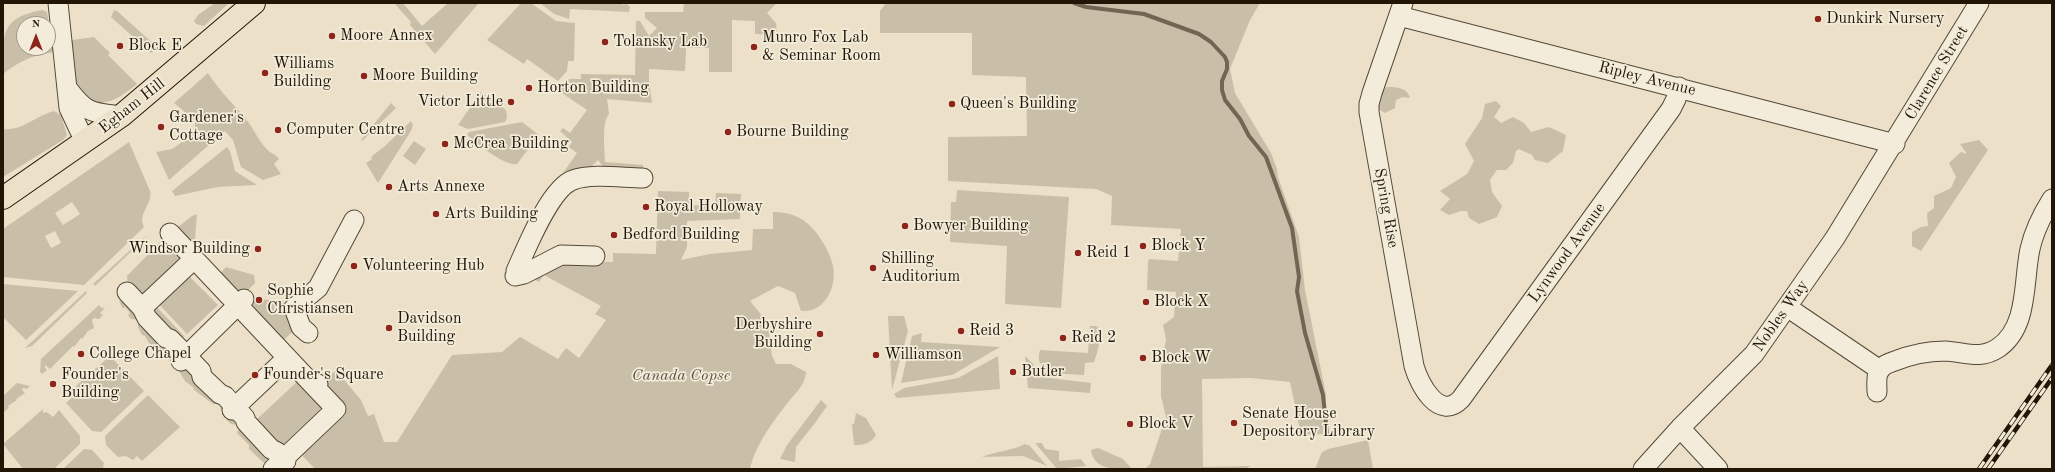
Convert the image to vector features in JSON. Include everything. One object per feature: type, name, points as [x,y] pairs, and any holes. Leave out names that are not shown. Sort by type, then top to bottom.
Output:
[{"type":"main road","name":"Egham Hill","points":[[3,198],[121,116],[254,3]]},
{"type":"street","points":[[58,3],[71,115],[85,142]]},
{"type":"street","name":"Clarence Street","points":[[1895,144],[1979,3]]},
{"type":"street","name":"Ripley Avenue","points":[[1401,10],[1679,87],[1895,144]]},
{"type":"street","name":"Spring Rise","points":[[1401,10],[1370,98],[1369,112],[1417,379],[1426,393],[1437,404],[1443,406]]},
{"type":"street","name":"Lynwood Avenue","points":[[1443,406],[1458,403],[1471,386],[1671,109],[1676,99],[1679,87]]},
{"type":"street","points":[[68,89],[81,106],[87,109],[121,116]]},
{"type":"street","name":"Nobles Way","points":[[1643,469],[1680,428],[1754,354],[1835,238],[1895,144]]},
{"type":"street","points":[[595,256],[561,255],[524,274],[515,274],[538,222],[564,185],[579,178],[643,178]]},
{"type":"street","points":[[1877,392],[1878,373],[1886,364],[1914,354],[1947,351],[1964,355],[1979,355],[1992,351],[2006,342],[2015,328],[2021,313],[2027,266],[2035,231],[2052,199]]},
{"type":"street","points":[[308,333],[301,327],[299,300],[318,288],[326,260],[354,220]]},
{"type":"street","points":[[127,292],[142,308],[147,318],[183,358],[201,371],[202,377],[220,394],[225,396],[271,449],[277,452],[281,463],[336,409],[317,386],[287,358],[241,302],[194,259],[170,233]]},
{"type":"street","points":[[142,308],[194,259]]},
{"type":"street","points":[[183,358],[241,302]]},
{"type":"street","points":[[1787,307],[1880,370]]},
{"type":"street","points":[[234,408],[287,358]]},
{"type":"street","points":[[1680,428],[1718,469]]},
{"type":"green space","points":[[215,3],[229,3],[204,26],[196,24],[194,21],[198,15]]},
{"type":"green space","points":[[394,3],[403,3],[422,26],[448,3],[479,3],[435,54],[410,25],[411,22]]},
{"type":"green space","points":[[521,3],[531,3],[556,21],[575,23],[574,61],[568,61],[567,71],[558,81],[527,59],[524,64],[487,40]]},
{"type":"green space","points":[[540,3],[620,3],[624,5],[626,3],[630,7],[629,12],[570,9],[569,19],[554,14]]},
{"type":"green space","points":[[684,3],[777,3],[767,13],[776,23],[777,35],[755,34],[755,21],[732,20],[732,72],[709,72],[709,48],[686,48],[685,71],[649,69],[652,103],[607,99],[609,114],[604,130],[605,162],[643,165],[643,168],[641,170],[605,169],[598,160],[590,168],[558,180],[577,153],[569,147],[572,142],[560,131],[563,128],[570,133],[587,110],[559,91],[569,79],[581,79],[581,74],[635,75],[636,21],[640,21],[649,36],[657,28],[645,18],[645,12],[683,12]]},
{"type":"green space","points":[[886,3],[1260,3],[1250,20],[1230,69],[1235,93],[1271,153],[1299,237],[1305,290],[1326,395],[1323,434],[1301,435],[1290,382],[1251,378],[1202,379],[1203,467],[1251,466],[1245,469],[1145,469],[1150,464],[1166,417],[1161,396],[1161,369],[1166,339],[1163,325],[1174,317],[1176,292],[1147,290],[1148,262],[1149,259],[1178,261],[1181,229],[1111,225],[1112,196],[1096,189],[948,181],[948,137],[1027,136],[1026,77],[972,75],[972,33],[880,33],[880,11]]},
{"type":"green space","points":[[42,10],[47,12],[48,16],[22,16]]},
{"type":"green space","points":[[114,10],[157,47],[151,53],[111,17]]},
{"type":"green space","points":[[16,19],[16,56],[36,56],[15,65],[3,74],[4,38],[11,23]]},
{"type":"green space","points":[[94,37],[110,53],[108,55],[137,84],[114,100],[108,102],[94,101],[79,89],[76,82],[72,40]]},
{"type":"green space","points":[[208,73],[217,86],[248,122],[263,145],[279,159],[274,164],[281,174],[263,180],[241,167],[233,140],[225,131],[169,180],[156,152],[172,149],[195,133],[195,120],[174,103]]},
{"type":"green space","points":[[1386,87],[1404,90],[1409,94],[1410,98],[1403,97],[1396,100],[1395,108],[1385,113],[1378,109],[1378,96]]},
{"type":"green space","points":[[481,92],[506,110],[507,118],[505,122],[468,129],[458,125]]},
{"type":"green space","points":[[1496,101],[1501,106],[1494,117],[1501,123],[1513,117],[1524,123],[1531,132],[1549,127],[1566,135],[1563,151],[1548,163],[1535,160],[1532,155],[1519,149],[1516,151],[1513,163],[1506,170],[1497,170],[1490,180],[1492,192],[1502,206],[1497,217],[1479,224],[1469,218],[1467,211],[1461,211],[1449,215],[1440,210],[1450,199],[1440,191],[1467,174],[1474,161],[1465,144],[1482,118],[1485,104]]},
{"type":"green space","points":[[391,103],[396,108],[362,141],[361,140]]},
{"type":"green space","points":[[54,111],[61,115],[67,135],[63,140],[3,177],[3,129],[23,126],[47,113]]},
{"type":"green space","points":[[411,121],[413,125],[411,131],[378,183],[366,163],[371,160],[372,156],[385,146]]},
{"type":"green space","points":[[522,122],[539,135],[517,164],[506,162],[499,158],[467,135],[469,132]]},
{"type":"green space","points":[[1979,140],[1988,150],[1921,251],[1912,246],[1912,232],[1921,227],[1928,226],[1927,213],[1934,208],[1934,196],[1951,188],[1956,177],[1949,163],[1961,152],[1967,154],[1960,144]]},
{"type":"green space","points":[[414,141],[426,149],[415,165],[403,156]]},
{"type":"green space","points":[[129,142],[150,191],[149,201],[142,217],[144,227],[84,285],[3,277],[3,229]],"holes":[[[72,202],[80,214],[63,225],[55,213]],[[55,231],[61,243],[51,248],[45,236]]]},
{"type":"green space","points":[[227,147],[230,151],[235,171],[257,185],[218,187],[175,196],[172,191]]},
{"type":"green space","points":[[957,190],[1069,197],[1061,308],[1005,304],[1007,246],[950,242],[951,202],[956,202]]},
{"type":"green space","name":"Canada Copse","points":[[658,191],[689,192],[689,205],[715,206],[716,193],[741,194],[740,219],[687,221],[687,247],[681,260],[710,254],[752,250],[753,229],[773,229],[773,212],[785,213],[800,218],[813,228],[822,240],[833,266],[834,274],[831,290],[828,297],[817,308],[809,311],[801,311],[795,293],[778,286],[750,301],[768,323],[772,356],[776,364],[791,364],[806,372],[802,385],[770,427],[760,443],[752,460],[750,469],[315,469],[298,451],[344,414],[345,407],[320,386],[336,370],[361,400],[368,416],[374,414],[384,442],[397,442],[452,355],[502,352],[520,337],[558,359],[566,348],[579,358],[606,320],[595,314],[601,306],[544,275],[539,282],[527,276],[563,258],[580,261],[613,262],[613,253],[656,254]]},
{"type":"green space","points":[[197,214],[194,252],[174,230],[192,216]]},
{"type":"green space","points":[[148,234],[95,286],[93,284]]},
{"type":"green space","points":[[166,236],[186,256],[146,300],[128,286],[127,276]]},
{"type":"green space","points":[[226,267],[254,275],[255,283],[242,296],[217,277]]},
{"type":"green space","points":[[185,272],[218,305],[187,334],[155,300]]},
{"type":"green space","points":[[3,284],[78,291],[26,340],[3,317]]},
{"type":"green space","points":[[86,291],[87,293],[32,346],[25,348]]},
{"type":"green space","points":[[261,299],[283,302],[292,311],[298,326],[280,344],[245,303]]},
{"type":"green space","points":[[119,301],[125,302],[178,353],[170,361],[149,343],[145,336],[142,335],[138,327],[138,320],[131,319],[128,315],[130,313],[125,307],[123,309]]},
{"type":"green space","points":[[153,303],[184,336],[179,341],[149,307]]},
{"type":"green space","points":[[99,305],[102,308],[105,308],[100,313],[103,315],[99,319],[94,318],[92,320],[94,328],[88,331],[74,347],[73,346],[50,369],[45,365],[47,370],[42,374],[40,372],[41,359]]},
{"type":"green space","points":[[888,316],[904,316],[908,331],[892,390]]},
{"type":"green space","points":[[1090,326],[1096,326],[1099,328],[1098,350],[1094,362],[1085,363],[1084,375],[1048,373],[1043,368],[1039,357],[1040,350],[1088,353]]},
{"type":"green space","points":[[922,333],[921,342],[1000,347],[952,375],[901,383],[912,336]]},
{"type":"green space","points":[[110,356],[144,391],[101,432],[92,431],[66,403],[76,394],[74,390],[77,385]]},
{"type":"green space","points":[[998,356],[1000,389],[897,398],[894,394],[904,388],[958,378]]},
{"type":"green space","points":[[1025,356],[1033,364],[1041,377],[1091,383],[1090,393],[1028,388]]},
{"type":"green space","points":[[187,364],[226,410],[223,415],[219,404],[213,404],[194,390],[193,387],[185,381],[179,371]]},
{"type":"green space","points":[[300,379],[328,407],[284,451],[256,420]]},
{"type":"green space","points":[[17,383],[30,386],[27,389],[23,388],[22,390],[25,393],[8,406],[9,408],[4,412],[3,396]]},
{"type":"green space","points":[[148,395],[180,427],[142,461],[137,456],[133,460],[126,456],[118,457],[106,445],[105,436]]},
{"type":"green space","points":[[821,400],[827,406],[796,447],[795,462],[780,459],[787,445]]},
{"type":"green space","points":[[43,409],[43,413],[47,412],[53,417],[59,410],[80,436],[80,444],[54,469],[23,469],[3,444]]},
{"type":"green space","points":[[856,413],[866,418],[876,435],[872,440],[861,445],[854,445],[852,424],[854,424]]},
{"type":"green space","points":[[229,416],[270,455],[270,466],[264,463],[249,449],[249,445],[237,433],[239,428],[238,425],[231,424],[226,419]]},
{"type":"green space","points":[[1368,440],[1373,469],[1315,469],[1322,452],[1328,449]]},
{"type":"green space","points":[[1035,443],[1042,443],[1045,449],[1059,451],[1059,461],[1081,459],[1086,466],[1057,469]]},
{"type":"green space","points":[[1025,444],[1030,446],[1047,466],[1023,456],[982,457],[1015,448]]},
{"type":"green space","points":[[1098,448],[1123,459],[1132,469],[1113,469],[1096,462],[1091,450]]},
{"type":"green space","points":[[84,449],[92,450],[104,463],[103,469],[63,469]]},
{"type":"waterway","points":[[1074,3],[1086,7],[1144,14],[1199,34],[1211,42],[1225,57],[1227,69],[1222,81],[1222,90],[1225,100],[1240,119],[1249,136],[1266,157],[1292,228],[1299,277],[1297,291],[1305,333],[1323,395],[1327,433]]},
{"type":"railway","points":[[1979,469],[2052,365]]},
{"type":"railway","points":[[1988,469],[2052,378]]},
{"type":"place","name":"Dunkirk Nursery","points":[[1818,19]]},
{"type":"place","name":"Moore Annex","points":[[332,36]]},
{"type":"place","name":"Tolansky Lab","points":[[605,42]]},
{"type":"place","name":"Block E","points":[[120,46]]},
{"type":"place","name":"Munro Fox Lab & Seminar Room","points":[[754,47]]},
{"type":"place","name":"Williams Building","points":[[265,73]]},
{"type":"place","name":"Moore Building","points":[[364,76]]},
{"type":"place","name":"Horton Building","points":[[529,88]]},
{"type":"place","name":"Victor Little","points":[[511,102]]},
{"type":"place","name":"Queen's Building","points":[[952,104]]},
{"type":"place","name":"Gardener's Cottage","points":[[161,127]]},
{"type":"place","name":"Computer Centre","points":[[278,130]]},
{"type":"place","name":"Bourne Building","points":[[728,132]]},
{"type":"place","name":"McCrea Building","points":[[445,144]]},
{"type":"place","name":"Arts Annexe","points":[[389,187]]},
{"type":"place","name":"Royal Holloway","points":[[646,207]]},
{"type":"place","name":"Arts Building","points":[[436,214]]},
{"type":"place","name":"Bowyer Building","points":[[905,226]]},
{"type":"place","name":"Bedford Building","points":[[614,235]]},
{"type":"place","name":"Block Y","points":[[1143,246]]},
{"type":"place","name":"Windsor Building","points":[[258,249]]},
{"type":"place","name":"Reid 1","points":[[1078,253]]},
{"type":"place","name":"Volunteering Hub","points":[[354,266]]},
{"type":"place","name":"Shilling Auditorium","points":[[873,268]]},
{"type":"place","name":"Sophie Christiansen","points":[[259,300]]},
{"type":"place","name":"Block X","points":[[1146,302]]},
{"type":"place","name":"Davidson Building","points":[[389,328]]},
{"type":"place","name":"Reid 3","points":[[961,331]]},
{"type":"place","name":"Derbyshire Building","points":[[820,334]]},
{"type":"place","name":"Reid 2","points":[[1063,338]]},
{"type":"place","name":"College Chapel","points":[[81,354]]},
{"type":"place","name":"Williamson","points":[[876,355]]},
{"type":"place","name":"Block W","points":[[1143,358]]},
{"type":"place","name":"Butler","points":[[1013,372]]},
{"type":"place","name":"Founder's Square","points":[[255,375]]},
{"type":"place","name":"Founder's Building","points":[[53,384]]},
{"type":"place","name":"Senate House Depository Library","points":[[1234,423]]},
{"type":"place","name":"Block V","points":[[1130,424]]}]
